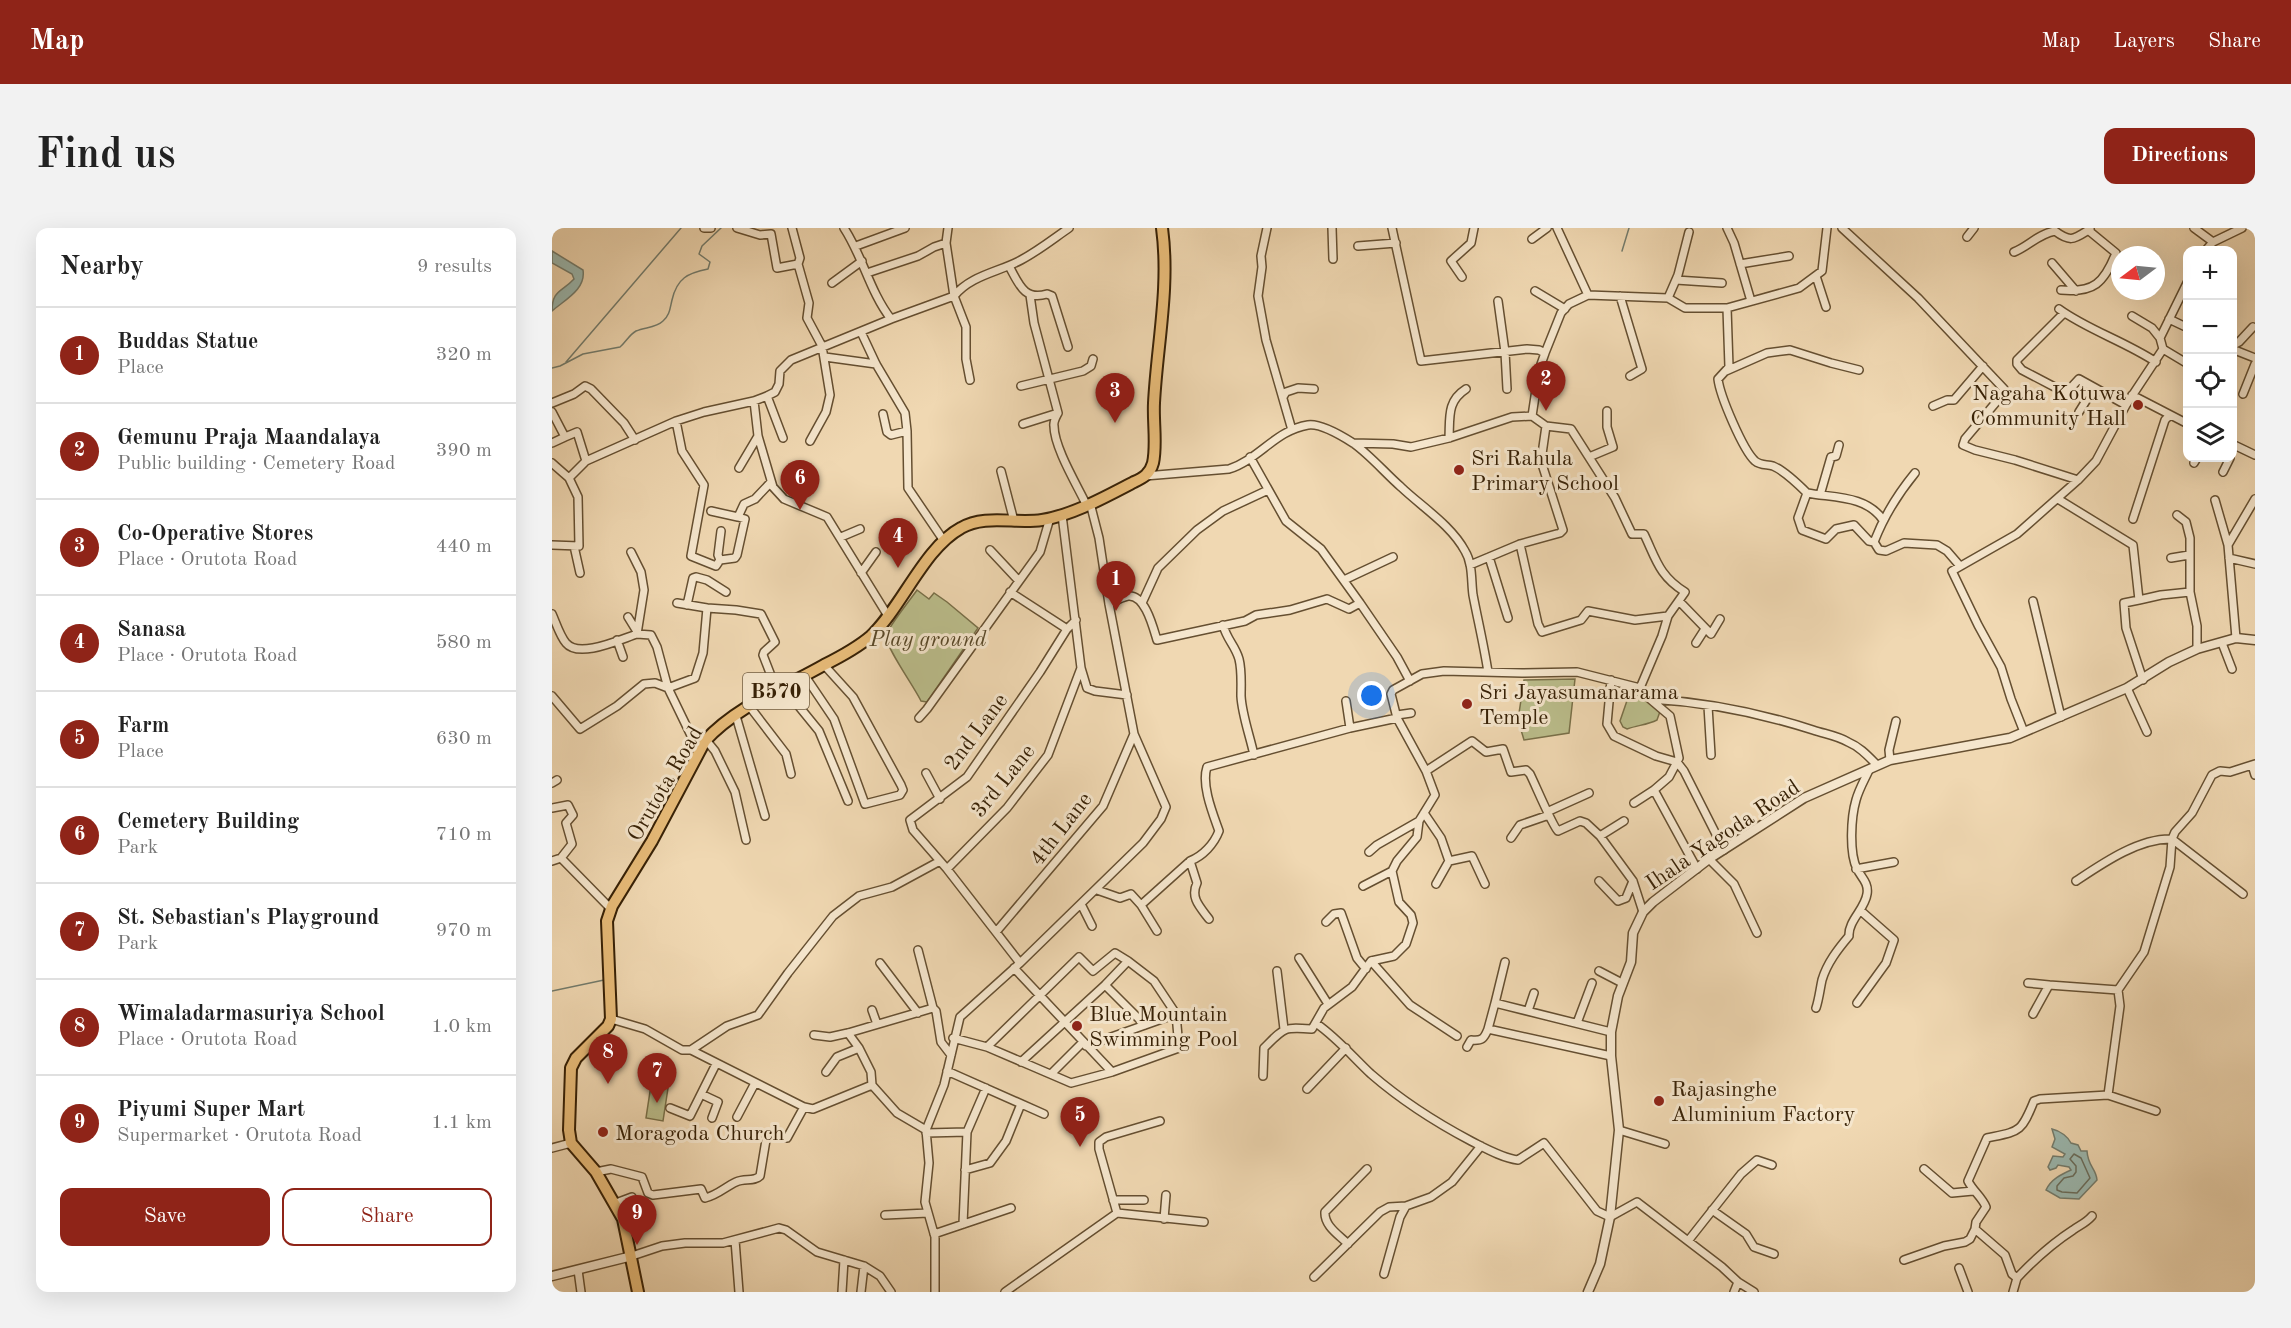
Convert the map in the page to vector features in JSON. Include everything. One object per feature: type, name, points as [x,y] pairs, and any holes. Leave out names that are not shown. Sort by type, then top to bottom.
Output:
[{"type":"main road","points":[[1145,476],[1153,463],[1154,401],[1164,303],[1162,228]]},
{"type":"main road","name":"Orutota Road","points":[[611,1018],[612,997],[607,921],[611,909],[652,841],[699,752],[713,732],[750,707],[869,638],[953,532],[972,523],[1050,519],[1088,504],[1145,476]]},
{"type":"main road","points":[[611,1018],[608,1026],[576,1058],[571,1068],[568,1107],[571,1143],[596,1172],[616,1203],[623,1219],[638,1292]]},
{"type":"street","points":[[704,228],[711,228]]},
{"type":"street","points":[[737,228],[760,235],[771,234],[777,268],[798,264]]},
{"type":"street","points":[[792,228],[800,258],[798,264],[809,303],[807,318],[822,346],[830,395],[826,412],[810,441]]},
{"type":"street","points":[[844,228],[856,246],[883,308],[891,319]]},
{"type":"street","points":[[856,246],[905,228]]},
{"type":"street","points":[[948,228],[946,243],[954,296],[966,327],[966,359],[970,380]]},
{"type":"street","points":[[569,478],[586,461],[676,421],[754,401],[775,392],[779,384],[780,371],[791,360],[954,296],[960,289],[991,271],[1009,266],[1068,228]]},
{"type":"street","points":[[1267,228],[1261,256],[1262,267],[1258,296],[1266,340],[1292,430]]},
{"type":"street","points":[[1332,228],[1333,259]]},
{"type":"street","points":[[1392,228],[1421,360],[1527,349],[1545,353]]},
{"type":"street","points":[[1462,277],[1451,261],[1471,243],[1474,228]]},
{"type":"street","points":[[1533,239],[1547,228]]},
{"type":"street","points":[[1557,228],[1588,295]]},
{"type":"street","points":[[1727,228],[1751,301]]},
{"type":"street","points":[[1532,416],[1539,370],[1564,309],[1569,304],[1588,295],[1668,298],[1685,308],[1727,308],[1799,288],[1809,278],[1822,271],[1827,228]]},
{"type":"street","points":[[1842,228],[1918,298],[2002,386],[2003,394],[1965,438],[1964,444],[1975,450],[2078,480]]},
{"type":"street","points":[[1967,237],[1974,228]]},
{"type":"street","points":[[2194,228],[2213,242]]},
{"type":"street","points":[[2210,246],[2213,242],[2242,228]]},
{"type":"street","points":[[2014,252],[2045,233],[2055,231],[2066,239],[2074,239],[2090,229],[2116,253],[2102,280],[2090,289],[2061,290]]},
{"type":"street","points":[[1668,298],[1676,280],[1689,232]]},
{"type":"street","points":[[867,273],[918,256],[946,243]]},
{"type":"street","points":[[1358,246],[1396,243]]},
{"type":"street","points":[[1740,264],[1789,256]]},
{"type":"street","points":[[832,282],[862,261]]},
{"type":"street","points":[[2052,263],[2076,291]]},
{"type":"street","points":[[1009,266],[1020,285],[1030,295],[1052,296],[1068,347]]},
{"type":"street","points":[[1816,276],[1827,307]]},
{"type":"street","points":[[1676,280],[1722,283]]},
{"type":"street","points":[[2160,338],[2183,289]]},
{"type":"street","points":[[1535,291],[1564,309]]},
{"type":"street","points":[[935,1292],[934,1234],[925,1203],[929,1163],[926,1131],[944,1085],[953,1038],[960,1017],[1097,890],[1143,843],[1161,819],[1166,807],[1134,734],[1099,538],[1088,504],[1066,462],[1053,425],[1058,413],[1034,323],[1030,295]]},
{"type":"street","points":[[1620,296],[1642,369],[1630,376]]},
{"type":"street","points":[[1498,301],[1507,389]]},
{"type":"street","points":[[1727,308],[1729,367],[1718,379],[1718,385],[1748,452],[1756,462],[1761,465],[1774,466],[1807,493],[1853,499],[1878,512],[1883,520]]},
{"type":"street","points":[[2126,405],[2079,379],[2066,393],[2022,370],[2017,360],[2061,311],[2073,320],[2112,336],[2156,362]]},
{"type":"street","points":[[2132,316],[2152,328],[2160,338],[2163,348],[2183,361]]},
{"type":"street","points":[[2169,319],[2183,326]]},
{"type":"street","points":[[2237,344],[2253,327]]},
{"type":"street","points":[[861,332],[904,413],[907,431],[908,488],[944,541]]},
{"type":"street","points":[[2024,732],[2001,666],[1952,571],[2017,534],[2058,499],[2096,461],[2126,405],[2163,348]]},
{"type":"street","points":[[2237,349],[2255,358]]},
{"type":"street","points":[[1726,371],[1767,353],[1790,350],[1859,370]]},
{"type":"street","points":[[825,357],[876,364]]},
{"type":"street","points":[[1021,386],[1083,371],[1091,366],[1093,359]]},
{"type":"street","points":[[2243,394],[2255,364]]},
{"type":"street","points":[[1933,406],[1947,400],[1954,400],[1983,366]]},
{"type":"street","points":[[552,403],[574,394],[585,386],[591,389],[624,423],[635,440]]},
{"type":"street","points":[[1283,397],[1286,392],[1299,388],[1314,388]]},
{"type":"street","points":[[2079,412],[2094,388]]},
{"type":"street","points":[[1449,438],[1452,403],[1455,396],[1466,389]]},
{"type":"street","points":[[2132,395],[2183,422]]},
{"type":"street","points":[[767,396],[783,438]]},
{"type":"street","points":[[754,401],[758,436],[771,482],[784,499],[827,517],[888,616]]},
{"type":"street","points":[[1589,457],[1613,447],[1607,427],[1607,411]]},
{"type":"street","points":[[552,412],[565,436]]},
{"type":"street","points":[[1023,424],[1058,413]]},
{"type":"street","points":[[883,414],[887,432],[891,435],[907,431]]},
{"type":"street","points":[[1353,443],[1411,447],[1449,438],[1512,417],[1532,416],[1546,426],[1571,429],[1615,498],[1632,534],[1644,534],[1665,576],[1670,583],[1685,592],[1668,616],[1640,688]]},
{"type":"street","points":[[2133,519],[2165,420],[2169,416]]},
{"type":"street","points":[[676,421],[682,451],[704,485],[691,556],[716,566],[720,560],[735,558],[745,519],[711,511]]},
{"type":"street","points":[[1145,476],[1228,469],[1237,466],[1269,442],[1292,430],[1309,425],[1320,426],[1353,443],[1445,525],[1466,551],[1488,672]]},
{"type":"street","points":[[1470,565],[1520,544],[1560,533],[1563,530],[1541,461],[1546,426]]},
{"type":"street","points":[[552,443],[577,432],[586,461]]},
{"type":"street","points":[[739,468],[758,436]]},
{"type":"street","points":[[1820,495],[1831,457],[1836,456],[1839,445]]},
{"type":"street","points":[[2237,448],[2255,455]]},
{"type":"street","points":[[1250,457],[1286,521],[1321,549],[1397,657],[1410,681]]},
{"type":"street","points":[[2223,472],[2228,462]]},
{"type":"street","points":[[552,463],[569,478],[578,497],[579,546],[552,545]]},
{"type":"street","points":[[1001,471],[1014,521]]},
{"type":"street","points":[[1874,543],[1883,520],[1896,497],[1915,473]]},
{"type":"street","points":[[738,517],[744,504],[755,499],[771,482]]},
{"type":"street","points":[[1142,603],[1158,568],[1197,530],[1223,511],[1268,490]]},
{"type":"street","points":[[1807,493],[1798,518],[1802,530],[1826,540],[1836,529],[1854,525],[1880,550],[1886,551],[1904,543],[1937,545],[1947,551],[1960,566]]},
{"type":"street","points":[[2058,499],[2130,542],[2135,555],[2139,600]]},
{"type":"street","points":[[2228,545],[2255,499]]},
{"type":"street","points":[[2215,500],[2228,545],[2236,638]]},
{"type":"street","points":[[1062,515],[1081,668],[1087,688],[1095,692],[1127,694]]},
{"type":"street","points":[[2177,515],[2186,522],[2190,537],[2188,555],[2190,592],[2197,626],[2197,649]]},
{"type":"street","points":[[919,718],[1040,552],[1050,519]]},
{"type":"street","points":[[841,537],[860,529]]},
{"type":"street","points":[[720,560],[718,555],[721,531]]},
{"type":"street","points":[[1520,544],[1538,624],[1542,632],[1581,620],[1588,611],[1635,620],[1668,616]]},
{"type":"street","points":[[574,546],[580,573]]},
{"type":"street","points":[[990,550],[1019,581]]},
{"type":"street","points":[[631,552],[640,572],[644,590],[637,632]]},
{"type":"street","points":[[861,573],[876,552]]},
{"type":"street","points":[[2171,558],[2188,555]]},
{"type":"street","points":[[1344,580],[1393,557]]},
{"type":"street","points":[[1489,557],[1508,618]]},
{"type":"street","points":[[2229,558],[2255,564]]},
{"type":"street","points":[[687,605],[693,578],[707,580],[726,592]]},
{"type":"street","points":[[1010,592],[1067,629]]},
{"type":"street","points":[[2143,680],[2130,643],[2124,603],[2161,595],[2190,592]]},
{"type":"street","points":[[1109,604],[1126,596],[1134,597],[1142,603],[1157,639],[1245,621],[1256,615],[1290,610],[1327,598],[1349,609],[1359,603]]},
{"type":"street","points":[[1679,601],[1712,634],[1720,620]]},
{"type":"street","points":[[2033,601],[2061,717]]},
{"type":"street","points":[[677,603],[761,614],[775,642],[763,655],[781,689],[819,730],[848,801]]},
{"type":"street","points":[[552,696],[580,729],[617,706],[644,684],[655,683],[670,688],[695,678],[703,652],[707,608]]},
{"type":"street","points":[[552,614],[566,643],[573,649],[586,650],[637,632],[651,635],[670,688],[699,752]]},
{"type":"street","points":[[628,617],[637,632]]},
{"type":"street","name":"2nd Lane","points":[[1076,620],[1067,629],[967,777],[910,820],[910,824],[996,932],[1038,995],[1112,1072]]},
{"type":"street","points":[[1223,626],[1239,660],[1243,686],[1241,694],[1243,710],[1254,755]]},
{"type":"street","points":[[1696,643],[1706,629]]},
{"type":"street","name":"Ihala Yagoda Road","points":[[1588,1292],[1600,1264],[1610,1217],[1619,1130],[1611,1056],[1611,1032],[1622,983],[1631,962],[1633,933],[1643,912],[1709,859],[1804,798],[1873,767],[1890,760],[2010,738],[2127,688],[2169,662],[2197,649],[2236,638],[2255,640]]},
{"type":"street","points":[[617,640],[623,657]]},
{"type":"street","points":[[2222,643],[2232,669]]},
{"type":"street","points":[[805,676],[834,719],[865,804],[900,795],[903,790],[854,697],[824,666]]},
{"type":"street","name":"3rd Lane","points":[[947,869],[1007,808],[1048,755],[1081,668]]},
{"type":"street","points":[[1363,886],[1392,871],[1397,861],[1417,837],[1419,821],[1435,795],[1426,771],[1397,716],[1391,693],[1422,674],[1444,671],[1577,672],[1640,688],[1670,716],[1679,758],[1669,777],[1634,803]]},
{"type":"street","points":[[1611,680],[1607,724],[1614,735],[1656,756],[1677,762],[1684,771],[1724,849]]},
{"type":"street","points":[[2127,688],[2147,732]]},
{"type":"street","points":[[1650,699],[1696,702],[1751,713],[1847,741],[1866,753],[1873,767],[1856,799],[1852,816],[1856,869],[1866,883],[1868,892],[1861,911],[1853,922],[1849,936],[1832,958],[1822,982],[1816,1008]]},
{"type":"street","points":[[1346,701],[1350,728]]},
{"type":"street","points":[[1708,706],[1711,755]]},
{"type":"street","points":[[750,707],[786,754],[791,774]]},
{"type":"street","points":[[1141,905],[1190,861],[1198,858],[1215,840],[1219,831],[1210,806],[1205,773],[1207,767],[1411,713]]},
{"type":"street","points":[[736,716],[765,816]]},
{"type":"street","points":[[1890,760],[1889,750],[1896,721]]},
{"type":"street","name":"4th Lane","points":[[996,932],[1103,806],[1134,734]]},
{"type":"street","points":[[706,740],[715,750],[735,792],[746,840]]},
{"type":"street","points":[[1426,771],[1472,741],[1486,752],[1503,749],[1511,772],[1526,770],[1530,774],[1554,828],[1558,831],[1580,821],[1586,823],[1600,836],[1633,881],[1643,912]]},
{"type":"street","points":[[2108,1095],[2121,1006],[2118,990],[2135,966],[2147,941],[2170,867],[2172,839],[2192,813],[2212,775],[2220,771],[2230,772],[2254,764],[2255,775]]},
{"type":"street","points":[[926,773],[940,799]]},
{"type":"street","points":[[1654,790],[1697,868]]},
{"type":"street","points":[[1511,838],[1520,825],[1589,793]]},
{"type":"street","points":[[552,808],[568,805],[573,815],[566,823],[572,844],[561,858],[552,861]]},
{"type":"street","points":[[1424,813],[1441,838],[1449,861]]},
{"type":"street","points":[[1369,852],[1419,821]]},
{"type":"street","points":[[1600,836],[1624,821]]},
{"type":"street","points":[[2076,881],[2123,852],[2162,839],[2172,839],[2243,894]]},
{"type":"street","points":[[1436,884],[1449,861],[1472,856],[1485,884]]},
{"type":"street","points":[[561,858],[611,909]]},
{"type":"street","points":[[1709,859],[1734,884],[1757,933]]},
{"type":"street","points":[[691,1050],[727,1026],[758,1015],[833,916],[859,896],[892,887],[940,861]]},
{"type":"street","points":[[1190,861],[1197,883],[1194,897],[1209,919]]},
{"type":"street","points":[[1856,869],[1894,862]]},
{"type":"street","points":[[1263,1076],[1264,1047],[1284,1029],[1290,1027],[1312,1029],[1328,1004],[1352,987],[1371,961],[1394,956],[1406,944],[1413,927],[1411,915],[1399,902],[1392,871]]},
{"type":"street","points":[[1599,881],[1618,901],[1626,898],[1633,881]]},
{"type":"street","points":[[1097,890],[1120,898],[1131,894],[1141,905],[1157,931]]},
{"type":"street","points":[[1081,904],[1092,926]]},
{"type":"street","points":[[1857,1003],[1886,963],[1894,940],[1861,911]]},
{"type":"street","points":[[1326,922],[1334,914],[1341,913],[1357,958],[1366,969]]},
{"type":"street","points":[[918,950],[933,1008],[936,1011],[941,1042],[951,1055]]},
{"type":"street","points":[[953,1038],[987,1047],[1071,1083],[1112,1072],[1179,1048],[1176,1014],[1154,981],[1115,953],[1094,971],[1079,957],[987,1047]]},
{"type":"street","points":[[1299,958],[1328,1004]]},
{"type":"street","points":[[1021,1062],[1128,961]]},
{"type":"street","points":[[1371,961],[1410,1005],[1456,1036]]},
{"type":"street","points":[[1467,1047],[1471,1040],[1481,1041],[1485,1038],[1505,962]]},
{"type":"street","points":[[880,963],[918,1013]]},
{"type":"street","points":[[1277,971],[1284,1029]]},
{"type":"street","points":[[1599,971],[1622,983]]},
{"type":"street","points":[[1577,1023],[1592,983]]},
{"type":"street","points":[[2028,983],[2118,990]]},
{"type":"street","points":[[1105,984],[1145,1025]]},
{"type":"street","points":[[2034,1014],[2049,985]]},
{"type":"street","points":[[1528,1011],[1534,993]]},
{"type":"street","points":[[1495,1003],[1611,1032]]},
{"type":"street","points":[[814,1035],[830,1037],[848,1033],[933,1008]]},
{"type":"street","points":[[872,1010],[877,1024]]},
{"type":"street","points":[[1052,1074],[1085,1044],[1176,1014]]},
{"type":"street","points":[[611,1018],[645,1029],[682,1050],[691,1050],[804,1107],[813,1109],[872,1085]]},
{"type":"street","points":[[1317,1024],[1346,1048],[1371,1074],[1432,1121],[1480,1146],[1518,1160],[1544,1143],[1597,1211],[1610,1217],[1637,1202],[1688,1240],[1738,1282],[1755,1292]]},
{"type":"street","points":[[1488,1029],[1611,1056]]},
{"type":"street","points":[[848,1033],[859,1048],[871,1072],[872,1085],[897,1113],[926,1131],[967,1132]]},
{"type":"street","points":[[826,1071],[837,1057],[859,1048]]},
{"type":"street","points":[[1306,1089],[1346,1048]]},
{"type":"street","points":[[670,1108],[690,1116],[703,1095],[716,1064]]},
{"type":"street","points":[[947,1071],[1044,1114]]},
{"type":"street","points":[[737,1117],[755,1083]]},
{"type":"street","points":[[963,1224],[967,1132],[986,1088]]},
{"type":"street","points":[[703,1095],[718,1102],[712,1118]]},
{"type":"street","points":[[1904,1260],[1970,1239],[1976,1229],[1976,1222],[1986,1207],[1968,1181],[1987,1138],[2017,1131],[2025,1122],[2034,1101],[2108,1095],[2156,1111]]},
{"type":"street","points":[[965,1170],[990,1163],[1006,1141],[1021,1104]]},
{"type":"street","points":[[596,1172],[611,1169],[642,1177],[648,1194],[653,1195],[701,1189],[705,1198],[716,1196],[737,1182],[757,1179],[760,1176],[766,1134],[787,1138],[804,1107]]},
{"type":"street","points":[[1117,1213],[1099,1142],[1106,1137],[1160,1121]]},
{"type":"street","points":[[1619,1130],[1665,1144]]},
{"type":"street","points":[[552,1148],[571,1143]]},
{"type":"street","points":[[1314,1277],[1380,1212],[1389,1207],[1406,1206],[1431,1197],[1452,1182],[1480,1146]]},
{"type":"street","points":[[1688,1240],[1741,1174],[1757,1160],[1772,1165]]},
{"type":"street","points":[[1348,1244],[1327,1224],[1324,1218],[1325,1212],[1367,1169]]},
{"type":"street","points":[[1924,1169],[1952,1193],[1973,1191]]},
{"type":"street","points":[[1164,1219],[1166,1195]]},
{"type":"street","points":[[616,1203],[633,1197]]},
{"type":"street","points":[[1113,1200],[1144,1200]]},
{"type":"street","points":[[1384,1274],[1400,1217],[1406,1206]]},
{"type":"street","points":[[934,1234],[1011,1208]]},
{"type":"street","points":[[1712,1210],[1746,1234],[1754,1247],[1774,1254]]},
{"type":"street","points":[[885,1215],[928,1213]]},
{"type":"street","points":[[1005,1292],[1117,1213],[1204,1222]]},
{"type":"street","points":[[2013,1292],[2017,1278],[2073,1229],[2086,1223],[2092,1216]]},
{"type":"street","points":[[552,1276],[662,1246],[685,1243],[711,1245],[779,1228],[786,1230],[817,1252],[864,1266],[880,1276],[891,1292]]},
{"type":"street","points":[[1976,1229],[2005,1254],[2012,1274],[2017,1278]]},
{"type":"street","points":[[735,1240],[739,1292]]},
{"type":"street","points":[[842,1292],[844,1260]]},
{"type":"street","points":[[861,1292],[864,1266]]},
{"type":"street","points":[[1959,1268],[1968,1292]]},
{"type":"street","points":[[578,1270],[581,1292]]},
{"type":"street","points":[[1734,1292],[1738,1282]]},
{"type":"green space","name":"Play ground","points":[[917,590],[929,599],[934,593],[978,628],[927,702],[921,701],[890,649],[886,636]]},
{"type":"green space","points":[[1575,679],[1569,733],[1524,740],[1518,720],[1524,680]]},
{"type":"green space","points":[[1630,692],[1663,703],[1657,720],[1627,729],[1623,727],[1620,721]]},
{"type":"green space","points":[[651,1085],[668,1088],[663,1121],[646,1118]]},
{"type":"water","points":[[552,251],[583,270],[583,277],[574,293],[552,311],[552,304],[558,292],[574,279],[572,274],[552,263]]},
{"type":"water","points":[[2052,1129],[2064,1134],[2071,1143],[2078,1145],[2081,1151],[2087,1151],[2097,1180],[2079,1199],[2060,1198],[2046,1190],[2060,1175],[2071,1170],[2069,1167],[2058,1165],[2050,1170],[2048,1167],[2053,1156],[2063,1157],[2065,1154],[2052,1147],[2055,1139]]},
{"type":"waterway","points":[[566,362],[681,228]]},
{"type":"waterway","points":[[552,368],[583,354],[620,347],[631,334],[663,321],[680,282],[695,272],[708,269],[710,262],[699,254],[702,246],[721,228]]},
{"type":"waterway","points":[[1622,251],[1629,228]]},
{"type":"waterway","points":[[552,991],[604,980]]},
{"type":"place","name":"Nagaha Kotuwa Community Hall","points":[[2138,405]]},
{"type":"place","name":"Gemunu Praja Maandalaya","points":[[1546,411]]},
{"type":"place","name":"Co-Operative Stores","points":[[1115,423]]},
{"type":"place","name":"Sri Rahula Primary School","points":[[1459,470]]},
{"type":"place","name":"Cemetery Building","points":[[800,510]]},
{"type":"place","name":"Sanasa","points":[[898,568]]},
{"type":"place","name":"Buddas Statue","points":[[1116,611]]},
{"type":"place","name":"Sri Jayasumanarama Temple","points":[[1467,704]]},
{"type":"place","name":"Blue Mountain Swimming Pool","points":[[1077,1026]]},
{"type":"place","name":"Wimaladarmasuriya School","points":[[608,1084]]},
{"type":"place","name":"Rajasinghe Aluminium Factory","points":[[1659,1101]]},
{"type":"place","name":"St. Sebastian's Playground","points":[[657,1103]]},
{"type":"place","name":"Moragoda Church","points":[[603,1132]]},
{"type":"place","name":"Farm","points":[[1080,1147]]},
{"type":"place","name":"Piyumi Super Mart","points":[[637,1245]]}]
